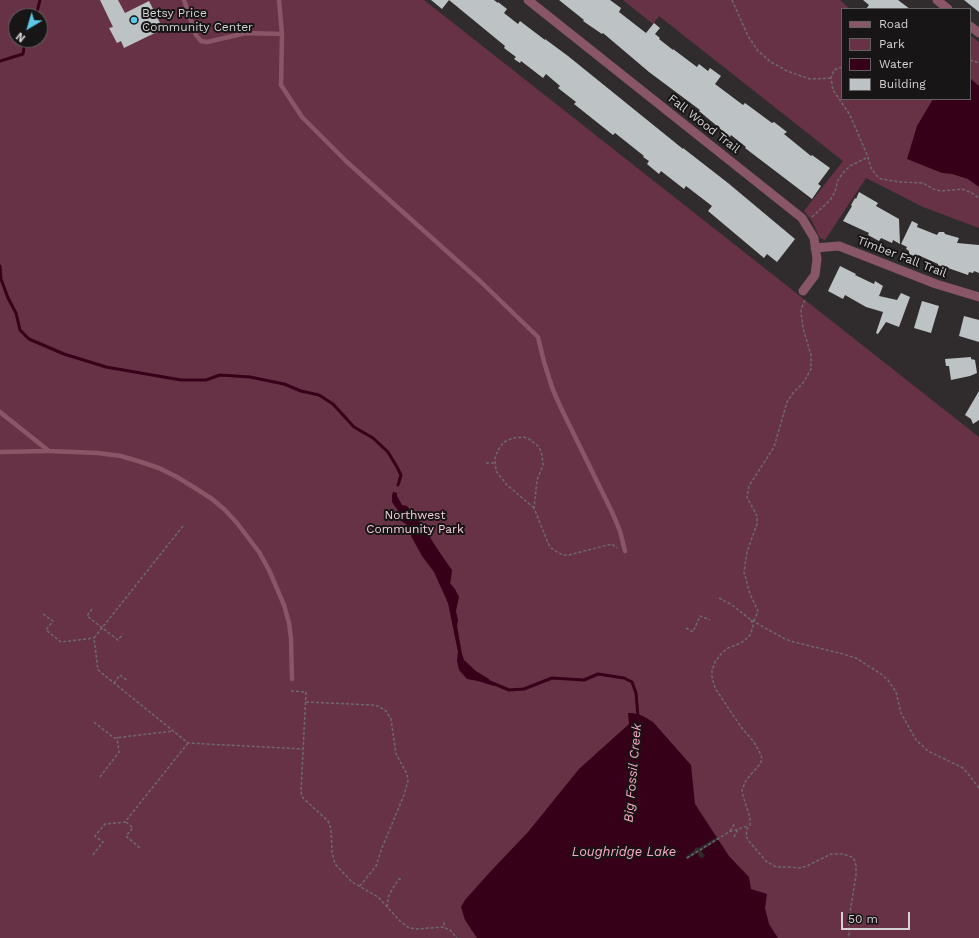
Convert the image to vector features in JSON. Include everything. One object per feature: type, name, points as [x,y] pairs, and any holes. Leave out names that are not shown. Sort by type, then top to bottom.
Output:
[{"type":"street","name":"Fall Wood Trail","points":[[528,0],[802,218],[814,238],[817,259],[815,274],[805,294]]},
{"type":"street","points":[[937,0],[947,8]]},
{"type":"street","points":[[971,27],[979,33]]},
{"type":"street","name":"Timber Fall Trail","points":[[815,248],[839,246],[936,284],[979,297]]},
{"type":"lane","points":[[184,0],[196,35],[201,41],[208,42],[246,33],[282,34]]},
{"type":"lane","points":[[279,0],[282,34],[281,85],[302,117],[347,162],[480,281],[538,337],[553,390],[612,512],[620,531],[625,551]]},
{"type":"lane","points":[[0,412],[49,451]]},
{"type":"lane","points":[[0,452],[49,451],[98,453],[121,456],[159,468],[183,480],[212,499],[237,523],[259,552],[269,570],[284,605],[289,623],[292,679]]},
{"type":"path","points":[[732,0],[748,36],[758,51],[771,62],[787,71],[810,79],[831,78]]},
{"type":"path","points":[[841,67],[834,70],[831,78],[834,90],[850,115],[868,157],[871,168],[877,176],[881,179],[922,183],[933,189],[962,189],[979,198]]},
{"type":"path","points":[[805,223],[830,200],[835,192],[838,180],[843,173],[850,166],[868,157]]},
{"type":"path","points":[[754,621],[758,611],[750,594],[744,572],[747,552],[757,524],[757,516],[747,497],[749,486],[774,447],[787,402],[803,383],[811,369],[811,355],[803,328],[801,312],[805,294]]},
{"type":"path","points":[[534,508],[537,480],[542,464],[542,456],[538,446],[529,439],[518,436],[504,442],[498,450],[495,458],[496,471],[507,485],[534,508],[551,548],[557,552],[569,555],[612,544],[625,551]]},
{"type":"path","points":[[486,463],[495,463]]},
{"type":"path","points":[[43,614],[53,621],[46,630],[62,642],[94,638],[183,526]]},
{"type":"path","points":[[719,598],[732,604],[751,620],[785,639],[856,658],[881,674],[888,680],[896,692],[901,713],[916,740],[928,751],[963,768],[979,788]]},
{"type":"path","points":[[92,609],[87,616],[118,640],[123,634]]},
{"type":"path","points":[[686,628],[693,632],[700,616],[710,620]]},
{"type":"path","points":[[751,620],[753,625],[751,634],[744,641],[728,648],[721,654],[715,662],[712,671],[712,677],[716,688],[741,727],[754,742],[762,755],[760,764],[746,780],[742,790],[750,821],[750,825],[746,832],[748,840],[766,861],[776,867],[800,868],[831,854],[843,854],[852,857],[855,861],[856,875],[849,919],[849,938]]},
{"type":"path","points":[[94,638],[98,670],[188,743],[303,749]]},
{"type":"path","points":[[114,683],[120,675],[128,681]]},
{"type":"path","points":[[291,691],[306,692],[301,792],[303,798],[328,821],[331,829],[332,852],[335,864],[352,882],[378,897],[400,921],[409,928],[417,929],[444,927],[450,930],[457,938]]},
{"type":"path","points":[[306,702],[378,706],[386,711],[391,719],[396,754],[407,774],[408,781],[376,866],[360,886]]},
{"type":"path","points":[[94,722],[114,738],[174,732]]},
{"type":"path","points":[[100,777],[120,752],[117,737]]},
{"type":"path","points":[[125,822],[188,743]]},
{"type":"path","points":[[93,855],[103,842],[95,836],[105,824],[125,822],[133,828],[126,836],[141,849]]},
{"type":"path","points":[[730,831],[735,824]]},
{"type":"path","points":[[687,858],[730,831],[750,825]]},
{"type":"path","points":[[734,836],[738,829]]},
{"type":"path","points":[[387,907],[389,895],[393,888],[400,879],[403,880]]},
{"type":"path","points":[[444,920],[444,927]]},
{"type":"green space","name":"Northwest Community Park","points":[[0,0],[424,0],[979,437],[979,938],[0,938]]},
{"type":"green space","points":[[623,0],[840,0],[849,8],[841,8],[841,100],[971,100],[971,36],[979,42],[979,228],[923,207],[866,178],[825,240],[820,238],[812,221],[804,211],[843,161],[659,16],[653,24]]},
{"type":"water","points":[[971,79],[979,86],[979,187],[968,179],[952,174],[942,173],[907,159],[917,126],[932,100],[971,100]]},
{"type":"water","points":[[393,492],[397,493],[402,505],[407,506],[423,526],[452,570],[450,583],[459,597],[456,611],[458,620],[457,626],[464,660],[476,671],[489,679],[494,686],[467,679],[459,670],[457,661],[458,652],[448,603],[434,572],[422,556],[411,536],[412,532],[406,524],[397,517],[399,512],[392,502]]},
{"type":"water","name":"Loughridge Lake","points":[[628,713],[643,716],[653,722],[691,765],[695,804],[729,856],[749,877],[751,889],[767,894],[765,908],[769,924],[778,938],[477,938],[465,920],[461,907],[465,900],[528,832],[579,769],[629,724]]},
{"type":"pier","points":[[717,837],[719,839],[701,851],[705,856],[702,858],[698,856],[698,853],[687,859],[685,857],[695,850],[694,849],[699,848]]},
{"type":"building","name":"Betsy Price Community Center","points":[[100,0],[118,0],[125,13],[149,1],[163,29],[124,48],[121,41],[117,43],[109,28],[113,27]]},
{"type":"building","points":[[431,0],[449,0],[442,9]]},
{"type":"building","points":[[449,0],[494,0],[498,2],[507,9],[504,13],[518,24],[520,21],[568,56],[683,149],[728,183],[795,239],[777,262],[767,254],[764,258],[708,211],[712,206],[686,186],[684,189],[661,171],[659,174],[647,164],[649,161],[643,157],[644,156],[615,133],[613,135],[574,104],[576,102],[558,88],[560,86],[546,74],[543,78],[521,61],[520,63],[514,59],[516,57],[504,48],[505,46]]},
{"type":"building","points":[[559,0],[610,0],[621,8],[619,12],[646,33],[654,23],[660,28],[655,34],[660,38],[659,39],[697,67],[699,64],[708,71],[710,68],[721,76],[715,84],[743,105],[745,103],[772,123],[774,122],[787,132],[784,134],[811,156],[812,155],[830,168],[818,184],[821,186],[812,199],[745,148],[746,147],[731,135],[730,137],[699,111],[700,110],[649,72],[603,33],[602,34],[583,21],[584,20]]},
{"type":"building","points":[[863,0],[898,0],[909,8],[867,8],[869,5]]},
{"type":"building","points":[[964,0],[979,0],[979,12]]},
{"type":"building","points":[[859,192],[878,203],[876,206],[899,219],[900,244],[893,240],[892,243],[881,238],[879,241],[868,235],[869,233],[843,221]]},
{"type":"building","points":[[912,221],[918,224],[917,227],[937,235],[939,232],[944,232],[945,234],[959,238],[957,243],[979,245],[979,273],[974,271],[973,273],[969,272],[968,275],[945,268],[918,255],[917,257],[909,254],[909,251],[906,249],[907,247],[901,244]]},
{"type":"building","points":[[840,266],[874,284],[875,281],[883,286],[879,296],[897,300],[901,293],[910,297],[899,327],[886,322],[878,334],[876,333],[883,312],[866,307],[845,295],[843,299],[828,291]]},
{"type":"building","points":[[922,301],[939,306],[931,333],[914,328]]},
{"type":"building","points":[[964,316],[979,320],[979,342],[959,336]]},
{"type":"building","points":[[971,357],[971,359],[975,360],[977,373],[951,380],[949,366],[946,366],[945,359]]},
{"type":"building","points":[[979,391],[979,420],[973,424],[971,419],[965,415]]},
{"type":"waterway","name":"Big Fossil Creek","points":[[38,8],[40,0]]},
{"type":"waterway","name":"Big Fossil Creek","points":[[0,61],[23,54],[24,48]]},
{"type":"waterway","name":"Big Fossil Creek","points":[[0,266],[1,279],[8,298],[16,313],[20,330],[29,339],[64,354],[106,367],[181,380],[206,380],[220,375],[250,377],[284,384],[301,391],[319,395],[333,404],[354,427],[373,438],[388,452],[401,475],[398,485]]},
{"type":"waterway","name":"Big Fossil Creek","points":[[490,682],[509,690],[524,689],[552,678],[584,680],[598,674],[624,678],[632,682],[636,693],[638,717]]},
{"type":"place","name":"Betsy Price Community Center","points":[[134,20]]}]
